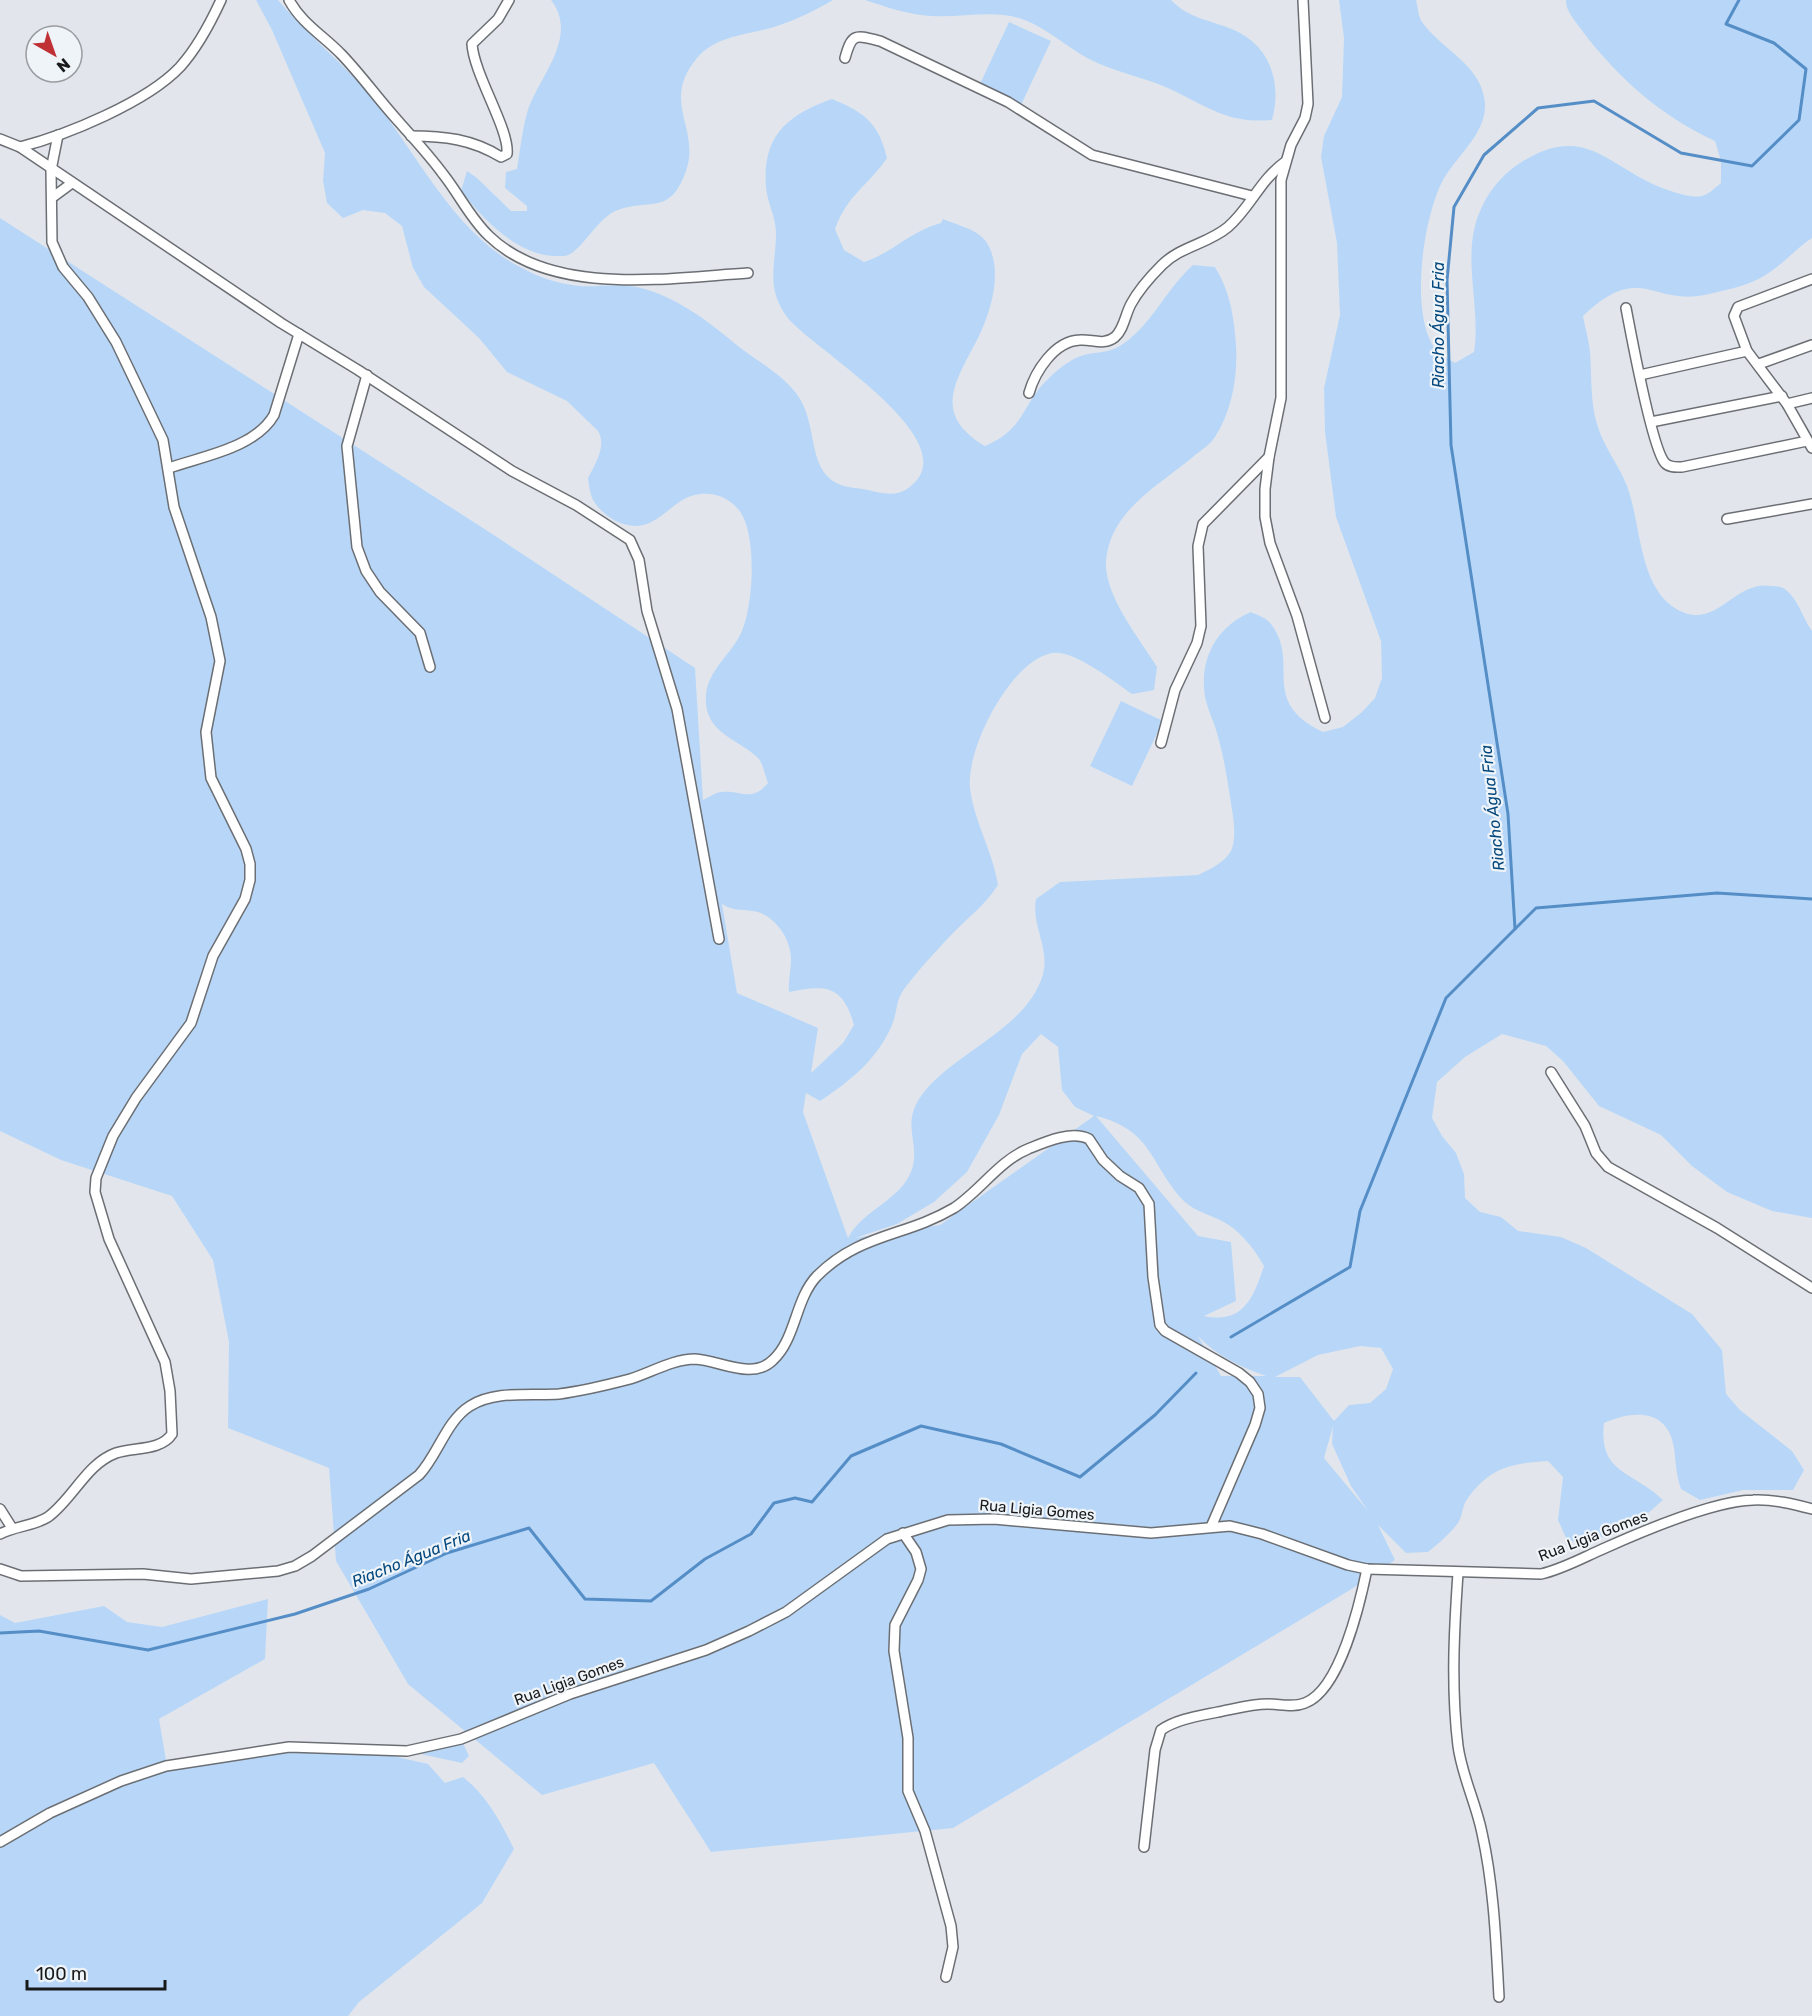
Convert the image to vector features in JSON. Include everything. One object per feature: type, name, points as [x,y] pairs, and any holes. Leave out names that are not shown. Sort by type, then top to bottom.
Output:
[{"type":"street","points":[[20,147],[58,135],[122,106],[150,90],[179,68],[200,42],[221,0]]},
{"type":"street","points":[[289,0],[306,23],[341,54],[411,136],[443,174],[476,222],[501,247],[521,261],[568,274],[614,278],[748,273]]},
{"type":"street","points":[[411,136],[445,136],[472,143],[501,157],[507,154],[504,138],[475,59],[472,44],[498,19],[509,0]]},
{"type":"street","points":[[1303,0],[1308,104],[1305,118],[1285,162],[1280,197],[1281,398],[1265,489],[1270,543],[1297,616],[1325,718]]},
{"type":"street","points":[[845,58],[849,43],[855,37],[880,41],[1008,102],[1092,156],[1252,196]]},
{"type":"street","points":[[0,1534],[47,1517],[63,1504],[97,1465],[114,1454],[166,1442],[172,1434],[170,1391],[165,1362],[109,1239],[95,1192],[96,1178],[113,1136],[136,1098],[191,1023],[213,956],[245,899],[250,880],[246,849],[211,778],[206,732],[220,661],[211,617],[174,507],[163,440],[116,342],[100,314],[57,255],[52,242],[51,170],[58,135]]},
{"type":"street","points":[[0,139],[20,147],[51,170],[299,334],[367,375],[512,471],[621,533],[635,547],[647,610],[678,709],[719,939]]},
{"type":"street","points":[[1029,393],[1039,369],[1065,346],[1080,340],[1108,341],[1116,336],[1131,304],[1162,264],[1176,253],[1220,233],[1237,219],[1270,173],[1285,162]]},
{"type":"street","points":[[52,197],[72,183]]},
{"type":"street","points":[[1626,308],[1660,455],[1671,467],[1682,467],[1811,446],[1784,400],[1747,351],[1735,321],[1735,311],[1812,279]]},
{"type":"street","points":[[169,468],[245,440],[268,424],[299,334]]},
{"type":"street","points":[[1759,364],[1812,345]]},
{"type":"street","points":[[1640,375],[1747,351]]},
{"type":"street","points":[[367,375],[347,446],[357,547],[366,571],[381,592],[420,633],[430,667]]},
{"type":"street","points":[[1651,422],[1784,400],[1812,399]]},
{"type":"street","points":[[1161,743],[1175,690],[1197,643],[1201,626],[1198,546],[1203,524],[1269,457]]},
{"type":"street","points":[[1727,519],[1812,504]]},
{"type":"street","points":[[1551,1072],[1585,1126],[1596,1154],[1608,1167],[1717,1228],[1812,1288]]},
{"type":"street","points":[[0,1569],[21,1576],[143,1574],[191,1579],[256,1575],[295,1566],[420,1475],[467,1407],[479,1401],[500,1397],[585,1390],[694,1359],[745,1369],[766,1365],[783,1347],[815,1278],[837,1258],[859,1244],[903,1231],[954,1208],[1026,1150],[1075,1136],[1089,1139],[1110,1168],[1144,1194],[1149,1204],[1153,1277],[1160,1325],[1165,1331],[1239,1372],[1258,1394],[1260,1408],[1255,1425],[1211,1527]]},
{"type":"street","name":"Rua Ligia Gomes","points":[[0,1842],[50,1812],[121,1781],[166,1766],[289,1747],[406,1751],[461,1739],[570,1694],[706,1650],[749,1631],[786,1612],[865,1553],[903,1533],[948,1520],[970,1519],[1151,1533],[1230,1526],[1262,1534],[1348,1565],[1367,1569],[1458,1573],[1552,1572],[1616,1543],[1699,1512],[1740,1502],[1772,1500],[1812,1509]]},
{"type":"street","points":[[0,1509],[12,1528]]},
{"type":"street","points":[[903,1533],[916,1552],[921,1569],[918,1580],[895,1625],[894,1651],[908,1738],[908,1791],[928,1840],[951,1926],[953,1947],[946,1977]]},
{"type":"street","points":[[1144,1848],[1155,1750],[1161,1730],[1191,1718],[1260,1704],[1297,1706],[1316,1696],[1328,1681],[1356,1618],[1367,1569]]},
{"type":"street","points":[[1458,1573],[1453,1664],[1456,1728],[1460,1760],[1474,1800],[1486,1850],[1499,1996]]},
{"type":"shaded area","points":[[256,0],[278,0],[363,87],[454,211],[497,253],[529,272],[557,282],[580,286],[618,285],[641,288],[666,297],[701,317],[774,372],[790,385],[803,405],[822,469],[830,478],[844,486],[888,494],[907,489],[922,470],[920,447],[905,423],[881,397],[787,317],[776,296],[773,276],[776,227],[766,187],[768,154],[781,130],[802,112],[832,99],[853,109],[868,120],[875,127],[884,146],[887,158],[846,207],[835,229],[844,250],[864,262],[875,258],[920,231],[941,223],[943,219],[975,232],[984,239],[989,247],[995,270],[992,298],[979,336],[963,367],[953,395],[953,408],[958,421],[968,434],[985,446],[1008,432],[1016,424],[1040,388],[1070,361],[1079,356],[1112,349],[1134,336],[1183,274],[1193,265],[1215,267],[1220,276],[1230,304],[1236,345],[1235,381],[1226,416],[1211,442],[1152,489],[1127,513],[1110,543],[1106,561],[1107,574],[1117,603],[1157,667],[1154,690],[1132,694],[1082,661],[1061,653],[1052,653],[1036,659],[1021,672],[1007,689],[983,730],[971,771],[972,800],[998,885],[983,904],[913,977],[899,1000],[886,1037],[862,1069],[820,1101],[806,1093],[803,1112],[848,1238],[862,1220],[900,1189],[907,1180],[914,1160],[912,1118],[919,1099],[948,1068],[1004,1027],[1021,1011],[1034,994],[1045,964],[1036,918],[1036,899],[1060,882],[1198,875],[1221,862],[1231,851],[1234,842],[1234,825],[1228,782],[1217,732],[1205,697],[1204,683],[1208,657],[1219,635],[1239,618],[1251,612],[1269,622],[1279,639],[1283,653],[1286,694],[1292,708],[1303,720],[1323,732],[1343,727],[1375,698],[1382,678],[1381,641],[1336,517],[1325,432],[1324,388],[1340,315],[1337,243],[1321,157],[1324,136],[1342,97],[1344,38],[1339,0],[1416,0],[1422,22],[1469,68],[1477,78],[1482,90],[1485,103],[1481,125],[1442,182],[1429,219],[1422,267],[1423,314],[1428,334],[1436,350],[1455,363],[1474,352],[1476,335],[1472,249],[1478,216],[1494,186],[1520,163],[1544,151],[1564,146],[1598,153],[1650,183],[1682,194],[1704,195],[1721,183],[1721,161],[1715,141],[1659,108],[1626,81],[1583,32],[1569,13],[1566,0],[1812,0],[1812,238],[1766,275],[1742,285],[1690,297],[1634,288],[1620,291],[1603,300],[1583,316],[1589,347],[1592,397],[1597,424],[1627,486],[1644,558],[1658,591],[1670,604],[1685,613],[1697,615],[1718,608],[1748,589],[1759,586],[1779,587],[1785,589],[1794,598],[1812,631],[1812,1218],[1772,1211],[1727,1192],[1692,1166],[1661,1135],[1599,1106],[1563,1061],[1546,1046],[1502,1034],[1465,1057],[1437,1082],[1432,1118],[1442,1136],[1456,1153],[1464,1174],[1465,1198],[1480,1212],[1501,1217],[1518,1231],[1561,1237],[1586,1248],[1692,1314],[1722,1350],[1726,1394],[1740,1410],[1792,1451],[1804,1470],[1793,1490],[1743,1490],[1700,1500],[1681,1489],[1674,1448],[1665,1425],[1657,1419],[1637,1415],[1604,1423],[1606,1452],[1612,1462],[1663,1500],[1646,1515],[1588,1544],[1567,1540],[1558,1520],[1563,1477],[1548,1461],[1513,1465],[1485,1479],[1466,1501],[1458,1523],[1428,1552],[1406,1553],[1378,1525],[1395,1560],[1350,1590],[953,1828],[711,1852],[654,1763],[542,1795],[408,1684],[336,1561],[329,1468],[228,1428],[229,1342],[213,1260],[172,1196],[61,1160],[0,1131],[0,218],[483,528],[695,668],[703,800],[720,792],[756,793],[768,783],[758,758],[723,733],[710,718],[706,695],[710,679],[735,644],[744,625],[752,575],[750,539],[746,524],[736,506],[714,495],[689,497],[656,519],[639,526],[624,524],[603,512],[592,498],[588,478],[601,449],[598,431],[567,401],[507,372],[479,338],[424,287],[413,268],[402,226],[385,213],[363,210],[343,218],[327,203],[323,181],[325,153],[272,30]],"holes":[[[722,904],[733,909],[761,913],[774,922],[785,935],[790,951],[789,992],[814,988],[832,991],[845,1002],[854,1025],[843,1043],[811,1073],[818,1028],[737,993]],[[1041,1034],[1058,1047],[1062,1090],[1075,1107],[1094,1116],[940,1225],[855,1238],[897,1224],[934,1202],[967,1172],[999,1115],[1022,1054]],[[1096,1116],[1128,1129],[1139,1138],[1180,1197],[1194,1208],[1234,1229],[1251,1246],[1264,1266],[1250,1298],[1237,1312],[1217,1318],[1204,1316],[1236,1301],[1231,1242],[1198,1236]],[[1198,1336],[1229,1360],[1266,1376],[1221,1376]],[[1360,1346],[1381,1348],[1393,1369],[1386,1389],[1370,1403],[1349,1405],[1334,1421],[1300,1377],[1275,1377],[1318,1355]],[[1333,1426],[1332,1444],[1351,1486],[1368,1511],[1324,1458]]]},
{"type":"shaded area","points":[[551,0],[833,0],[787,23],[725,39],[697,58],[682,88],[681,102],[689,142],[689,156],[680,185],[666,200],[611,213],[572,253],[555,256],[527,249],[502,234],[461,191],[467,171],[511,211],[527,211],[527,206],[505,188],[506,172],[517,169],[527,113],[559,43],[561,29],[559,14]]},
{"type":"shaded area","points":[[865,0],[1171,0],[1185,11],[1234,30],[1257,46],[1271,68],[1274,80],[1275,106],[1272,120],[1257,121],[1219,113],[1170,89],[1089,59],[1040,27],[1022,19],[977,14],[922,15]]},
{"type":"shaded area","points":[[1009,22],[1051,41],[1021,105],[979,86]]},
{"type":"shaded area","points":[[1121,701],[1163,721],[1132,786],[1090,766]]},
{"type":"shaded area","points":[[268,1599],[265,1659],[159,1719],[167,1766],[299,1751],[384,1754],[428,1764],[445,1783],[463,1777],[486,1801],[514,1849],[482,1903],[359,2002],[348,2016],[0,2016],[0,1615],[15,1623],[104,1606],[127,1622],[162,1627]]},
{"type":"shaded area","points":[[461,1739],[469,1756],[462,1763],[407,1751]]},
{"type":"waterway","name":"Riacho Água Fria","points":[[1515,929],[1508,814],[1451,445],[1447,280],[1454,207],[1484,155],[1538,108],[1594,101],[1681,153],[1752,166],[1799,120],[1806,69],[1774,43],[1726,24],[1739,0]]},
{"type":"waterway","name":"Riacho Água Fria","points":[[1231,1337],[1350,1267],[1360,1211],[1446,998],[1536,908],[1717,893],[1812,899]]},
{"type":"waterway","name":"Riacho Água Fria","points":[[0,1633],[39,1631],[148,1650],[295,1614],[369,1589],[447,1553],[529,1528],[585,1599],[651,1601],[705,1559],[751,1534],[774,1503],[795,1498],[812,1502],[851,1456],[921,1426],[1001,1444],[1080,1477],[1155,1415],[1196,1373]]}]
